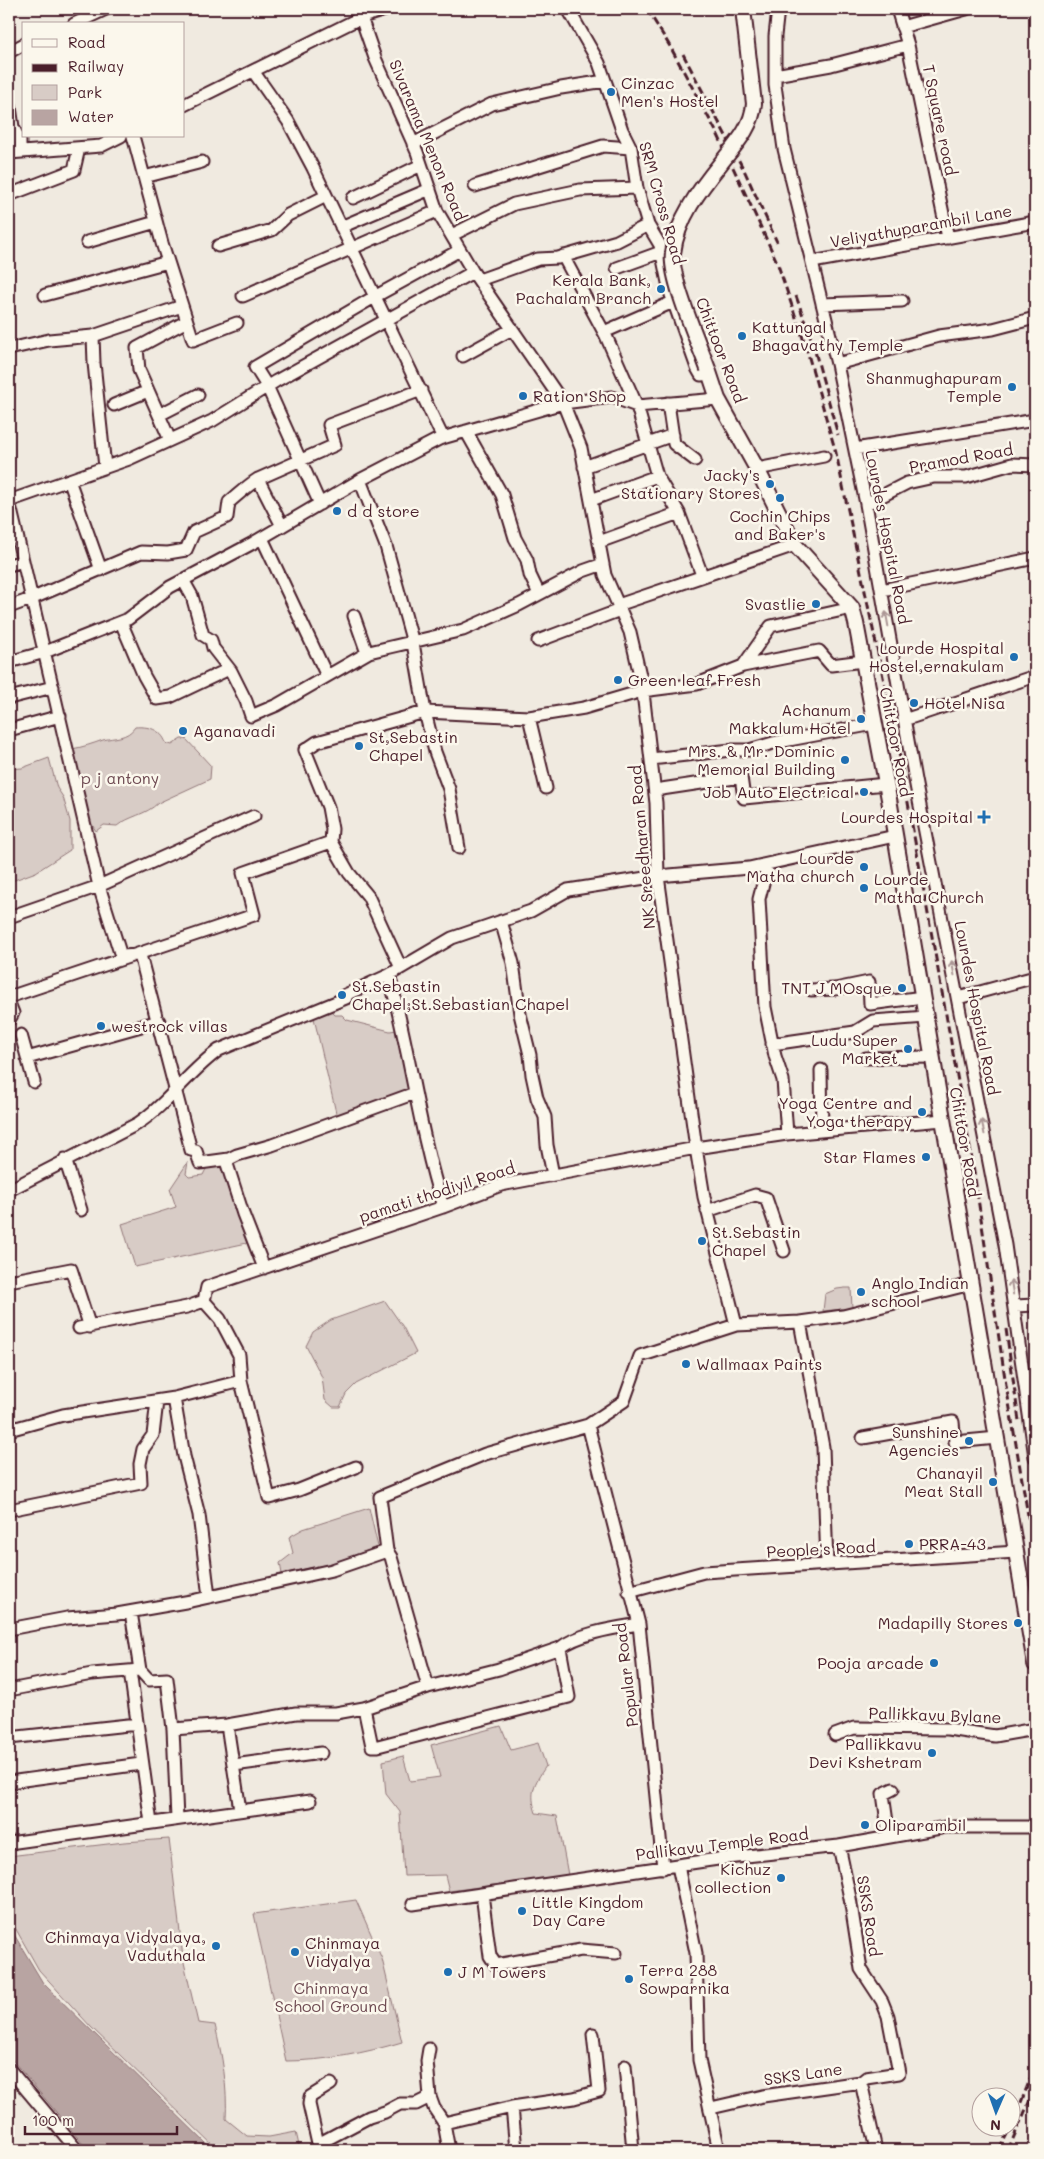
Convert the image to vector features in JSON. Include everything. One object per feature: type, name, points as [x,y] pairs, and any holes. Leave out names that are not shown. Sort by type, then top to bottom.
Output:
[{"type":"main road","name":"Chittoor Road","points":[[743,9],[754,104],[753,117],[742,136],[699,192],[679,228],[672,254],[675,278],[718,399],[757,469],[795,545],[852,608],[896,836],[1035,1664]]},
{"type":"street","points":[[78,22],[106,9]]},
{"type":"street","points":[[185,105],[253,71],[360,13],[388,9]]},
{"type":"street","name":"SRM Cross Road","points":[[568,9],[598,63],[622,130],[631,148],[637,188],[648,225],[660,245],[673,302],[697,368],[701,375],[709,372]]},
{"type":"street","name":"Lourdes Hospital Road","points":[[778,9],[775,36],[775,75],[784,149],[837,364],[866,504],[904,720],[1015,1306],[1035,1457]]},
{"type":"street","name":"T Square road","points":[[897,9],[908,45],[948,238]]},
{"type":"street","points":[[902,27],[966,9]]},
{"type":"street","name":"Sivarama Menon Road","points":[[360,13],[375,58],[422,165],[437,211],[476,276],[563,403]]},
{"type":"street","points":[[9,52],[22,45]]},
{"type":"street","points":[[775,75],[831,65],[908,45]]},
{"type":"street","points":[[253,71],[288,122],[388,319],[443,438]]},
{"type":"street","points":[[413,144],[492,104],[561,88],[605,81]]},
{"type":"street","points":[[9,100],[13,127],[20,141],[14,153]]},
{"type":"street","points":[[14,153],[101,146],[117,138]]},
{"type":"street","points":[[134,138],[156,222],[193,340],[237,323]]},
{"type":"street","points":[[475,186],[603,146],[631,148]]},
{"type":"street","points":[[9,195],[74,170],[79,148]]},
{"type":"street","points":[[144,177],[202,162]]},
{"type":"street","points":[[353,198],[422,165]]},
{"type":"street","points":[[452,235],[514,204],[580,190],[637,188]]},
{"type":"street","points":[[341,227],[430,189]]},
{"type":"street","points":[[218,246],[272,230],[288,215],[326,196]]},
{"type":"street","points":[[243,296],[437,211]]},
{"type":"street","points":[[87,242],[156,222]]},
{"type":"street","name":"Veliyathuparambil Lane","points":[[812,262],[1035,222]]},
{"type":"street","points":[[140,955],[121,956],[99,886],[9,500],[105,467],[212,421],[267,386],[388,319],[476,276],[538,260],[563,256],[617,241],[648,225]]},
{"type":"street","points":[[320,504],[267,386],[256,368],[376,296],[460,250]]},
{"type":"street","points":[[617,268],[661,252]]},
{"type":"street","points":[[563,256],[604,332],[637,406],[657,476],[679,513],[702,575]]},
{"type":"street","points":[[45,295],[168,262]]},
{"type":"street","points":[[822,304],[902,301]]},
{"type":"street","points":[[604,332],[673,302]]},
{"type":"street","points":[[9,348],[49,340],[94,336],[182,306]]},
{"type":"street","points":[[837,364],[939,336],[992,329],[1035,318]]},
{"type":"street","points":[[170,440],[140,370],[137,348],[187,321]]},
{"type":"street","points":[[463,356],[512,329]]},
{"type":"street","points":[[94,336],[94,363],[105,467]]},
{"type":"street","points":[[9,607],[31,600],[142,552],[168,553],[186,550],[194,532],[227,517],[229,502],[240,494],[246,486],[335,446],[329,425],[421,390]]},
{"type":"street","points":[[114,405],[148,391]]},
{"type":"street","points":[[159,415],[198,395]]},
{"type":"street","points":[[9,662],[45,652],[128,619],[170,587],[262,538],[360,480],[443,438],[563,403],[612,397],[637,406],[718,399]]},
{"type":"street","name":"NK Sreedharan Road","points":[[563,403],[581,448],[605,576],[630,632],[642,691],[655,790],[658,876],[696,1148],[707,1211],[736,1325]]},
{"type":"street","points":[[668,404],[674,444],[695,460]]},
{"type":"street","points":[[855,449],[1035,420]]},
{"type":"street","points":[[466,431],[478,449],[479,457],[490,471],[502,495],[515,538],[539,594]]},
{"type":"street","points":[[584,467],[673,435]]},
{"type":"street","points":[[757,469],[824,456]]},
{"type":"street","name":"Pramod Road","points":[[866,504],[907,483],[934,477],[966,477],[1012,464],[1035,464]]},
{"type":"street","points":[[590,500],[657,476]]},
{"type":"street","points":[[258,479],[282,526]]},
{"type":"street","points":[[69,480],[101,570]]},
{"type":"street","points":[[360,480],[386,546],[413,643],[425,712],[435,752],[449,790],[459,848]]},
{"type":"street","points":[[599,542],[679,513]]},
{"type":"street","points":[[262,538],[327,676]]},
{"type":"street","points":[[538,641],[702,575],[795,545]]},
{"type":"street","points":[[882,590],[1035,558]]},
{"type":"street","points":[[9,565],[23,560]]},
{"type":"street","points":[[183,580],[192,596],[203,635],[211,640],[213,648],[228,669],[246,701],[251,716],[277,706],[367,653],[463,630],[583,571],[603,564]]},
{"type":"street","points":[[743,666],[771,626],[852,608]]},
{"type":"street","points":[[354,616],[367,653]]},
{"type":"street","points":[[121,622],[144,676],[157,699],[170,697],[228,669]]},
{"type":"street","points":[[401,968],[368,896],[349,873],[331,842],[332,829],[328,807],[305,750],[317,742],[425,712],[529,717],[584,708],[642,691],[697,684],[743,666],[819,652],[831,665],[863,661]]},
{"type":"street","points":[[904,720],[1035,676]]},
{"type":"street","points":[[9,698],[53,687]]},
{"type":"street","points":[[9,730],[60,716]]},
{"type":"street","points":[[529,717],[546,788]]},
{"type":"street","points":[[651,759],[731,750],[749,750],[773,743],[874,724]]},
{"type":"street","points":[[655,790],[741,776],[744,798],[886,784]]},
{"type":"street","points":[[9,917],[99,886],[254,816]]},
{"type":"street","points":[[9,1190],[152,1114],[206,1060],[219,1050],[346,998],[345,995],[389,975],[452,938],[532,911],[568,890],[658,876],[749,868],[896,836]]},
{"type":"street","points":[[9,997],[254,916],[243,873],[331,842]]},
{"type":"street","points":[[768,864],[759,899],[764,1007],[772,1044],[783,1080],[787,1134]]},
{"type":"street","points":[[501,921],[513,963],[520,1014],[524,1025],[537,1098],[545,1117],[547,1145],[553,1175]]},
{"type":"street","points":[[140,955],[177,1089],[179,1107],[191,1150],[196,1151],[200,1163],[229,1159],[415,1093]]},
{"type":"street","points":[[389,975],[403,1029],[430,1163],[443,1207]]},
{"type":"street","points":[[958,998],[1035,977]]},
{"type":"street","points":[[811,990],[835,989],[869,982],[870,1004],[922,997]]},
{"type":"street","points":[[9,1003],[13,1013],[9,1020]]},
{"type":"street","points":[[772,1044],[854,1032],[873,1022],[926,1017]]},
{"type":"street","points":[[27,1058],[158,1021]]},
{"type":"street","points":[[21,1035],[34,1082]]},
{"type":"street","points":[[866,1058],[933,1057]]},
{"type":"street","points":[[821,1070],[822,1131]]},
{"type":"street","name":"pamati thodiyil Road","points":[[204,1302],[207,1286],[443,1207],[501,1184],[696,1148],[787,1134],[943,1120]]},
{"type":"street","points":[[65,1159],[81,1210]]},
{"type":"street","points":[[229,1159],[228,1164],[243,1214],[264,1268]]},
{"type":"street","points":[[707,1211],[761,1195],[766,1198],[784,1252]]},
{"type":"street","points":[[9,1281],[71,1270],[85,1327],[204,1302],[220,1319],[239,1355],[241,1381],[269,1498],[299,1490],[356,1467]]},
{"type":"street","points":[[428,1686],[388,1551],[380,1497],[485,1454],[588,1425],[624,1401],[640,1356],[736,1325],[800,1322],[843,1316],[971,1284]]},
{"type":"street","points":[[1015,1306],[1035,1305]]},
{"type":"street","points":[[800,1322],[823,1447],[827,1565]]},
{"type":"street","points":[[9,1430],[81,1412],[174,1398],[241,1381]]},
{"type":"street","points":[[174,1398],[184,1456],[199,1515],[209,1597]]},
{"type":"street","points":[[9,1510],[141,1483],[140,1464],[143,1449],[153,1435],[157,1401]]},
{"type":"street","points":[[863,1438],[953,1422],[955,1442],[997,1438]]},
{"type":"street","name":"Popular Road","points":[[588,1425],[629,1592],[639,1624],[662,1868]]},
{"type":"street","points":[[9,1629],[67,1618],[131,1612],[209,1597],[332,1570],[388,1551]]},
{"type":"street","name":"People's Road","points":[[629,1592],[704,1572],[1016,1552]]},
{"type":"street","points":[[131,1612],[137,1724],[141,1764],[151,1823]]},
{"type":"street","points":[[173,1729],[228,1725],[296,1713],[336,1713],[364,1708],[428,1686],[499,1669],[560,1648],[565,1644],[602,1630],[639,1624]]},
{"type":"street","points":[[364,1708],[372,1746],[378,1746],[569,1697],[560,1648]]},
{"type":"street","points":[[9,1690],[92,1674],[135,1670],[149,1680],[167,1680],[173,1729],[176,1819]]},
{"type":"street","points":[[9,1738],[137,1724]]},
{"type":"street","points":[[228,1725],[240,1810]]},
{"type":"street","name":"Pallikkavu Bylane","points":[[835,1735],[854,1728],[948,1729],[995,1736],[1035,1729]]},
{"type":"street","points":[[234,1765],[321,1753]]},
{"type":"street","points":[[9,1782],[141,1764]]},
{"type":"street","points":[[889,1836],[883,1794],[893,1789]]},
{"type":"street","points":[[9,1843],[310,1801]]},
{"type":"street","name":"Pallikavu Temple Road","points":[[413,1904],[718,1859],[840,1846],[946,1827],[1035,1827]]},
{"type":"street","name":"SSKS Road","points":[[840,1846],[861,1969],[882,2002],[888,2016],[899,2073]]},
{"type":"street","points":[[678,1866],[696,1953],[699,2060],[719,2150]]},
{"type":"street","points":[[482,1894],[490,1956],[496,1965],[580,1950],[616,1952]]},
{"type":"street","points":[[444,2123],[512,2107],[574,2098],[599,2091],[593,2034]]},
{"type":"street","points":[[430,2049],[427,2061],[430,2097],[434,2108],[444,2123],[449,2150]]},
{"type":"street","points":[[625,2066],[633,2150]]},
{"type":"street","points":[[9,2069],[77,2150]]},
{"type":"street","name":"SSKS Lane","points":[[711,2108],[764,2096],[861,2082],[866,2078],[899,2073]]},
{"type":"street","points":[[861,2082],[876,2150]]},
{"type":"street","points":[[331,2084],[310,2097],[309,2104],[316,2147],[369,2117],[385,2112],[400,2104],[416,2104],[430,2097]]},
{"type":"street","points":[[512,2107],[516,2150]]},
{"type":"green space","name":"p j antony","points":[[135,727],[154,729],[161,734],[166,743],[172,745],[181,739],[186,739],[211,766],[210,779],[158,803],[117,826],[104,825],[96,831],[88,818],[72,749],[124,736]]},
{"type":"green space","points":[[49,758],[57,788],[63,797],[70,821],[70,850],[36,872],[9,882],[9,769],[22,768]]},
{"type":"green space","points":[[329,1009],[335,1015],[342,1015],[347,1020],[390,1031],[403,1029],[410,1091],[337,1117],[314,1018]]},
{"type":"green space","points":[[188,1162],[186,1174],[189,1177],[203,1175],[207,1167],[221,1163],[247,1243],[135,1267],[122,1224],[176,1207],[170,1189]]},
{"type":"green space","points":[[851,1288],[852,1308],[823,1311],[825,1294]]},
{"type":"green space","points":[[385,1301],[403,1327],[416,1353],[356,1384],[346,1394],[340,1407],[333,1407],[325,1400],[322,1377],[306,1346],[313,1332],[331,1320]]},
{"type":"green space","points":[[369,1508],[378,1547],[333,1563],[282,1574],[280,1563],[293,1553],[289,1537],[303,1529]]},
{"type":"green space","points":[[501,1726],[511,1750],[538,1743],[546,1766],[534,1788],[534,1806],[536,1813],[557,1816],[568,1875],[449,1891],[445,1875],[404,1876],[400,1812],[386,1794],[383,1761],[403,1756],[410,1781],[440,1777],[431,1745]]},
{"type":"green space","points":[[169,1839],[183,1958],[198,2023],[215,2025],[224,2072],[226,2119],[247,2136],[269,2137],[296,2132],[300,2150],[218,2150],[91,2027],[39,1970],[9,1917],[9,1856],[124,1842]]},
{"type":"green space","name":"Chinmaya School Ground","points":[[356,1900],[382,1959],[402,2042],[345,2056],[286,2061],[254,1914]]},
{"type":"water","points":[[9,1926],[43,1983],[213,2150],[88,2150],[9,2056]]},
{"type":"railway","points":[[647,9],[671,48],[718,135],[777,262],[806,347],[836,453],[900,758],[973,1165],[1006,1385],[1035,1557]]},
{"type":"railway","points":[[683,54],[745,172],[777,242]]},
{"type":"railway","points":[[796,296],[813,344],[838,435]]},
{"type":"railway","points":[[1006,1329],[1019,1421]]},
{"type":"railway","points":[[1022,2100],[1035,2067]]},
{"type":"railway","points":[[1008,2150],[1035,2089]]},
{"type":"railway","points":[[999,2150],[1006,2136]]},
{"type":"place","name":"Cinzac Men's Hostel","points":[[611,92]]},
{"type":"place","name":"Kerala Bank, Pachalam Branch","points":[[661,289]]},
{"type":"place","name":"Kattungal Bhagavathy Temple","points":[[742,336]]},
{"type":"place","name":"Shanmughapuram Temple","points":[[1012,387]]},
{"type":"place","name":"Ration Shop","points":[[523,396]]},
{"type":"place","name":"Jacky's Stationary Stores","points":[[770,484]]},
{"type":"place","name":"Cochin Chips and Baker's","points":[[780,498]]},
{"type":"place","name":"d d store","points":[[337,511]]},
{"type":"place","name":"Svastlie","points":[[816,604]]},
{"type":"place","name":"Lourde Hospital Hostel,ernakulam","points":[[1014,657]]},
{"type":"place","name":"Green leaf Fresh","points":[[618,680]]},
{"type":"place","name":"Hotel Nisa","points":[[914,703]]},
{"type":"place","name":"Achanum Makkalum Hotel","points":[[861,719]]},
{"type":"place","name":"Aganavadi","points":[[183,731]]},
{"type":"place","name":"St,Sebastin Chapel","points":[[359,746]]},
{"type":"place","name":"Mrs. & Mr. Dominic Memorial Building","points":[[845,760]]},
{"type":"place","name":"Job Auto Electrical","points":[[864,792]]},
{"type":"place","name":"Lourdes Hospital","points":[[984,817]]},
{"type":"place","name":"Lourde Matha church","points":[[864,867]]},
{"type":"place","name":"Lourde Matha Church","points":[[864,888]]},
{"type":"place","name":"TNT J MOsque","points":[[902,988]]},
{"type":"place","name":"St.Sebastin Chapel;St.Sebastian Chapel","points":[[342,995]]},
{"type":"place","name":"westrock villas","points":[[101,1026]]},
{"type":"place","name":"Ludu Super Market","points":[[908,1049]]},
{"type":"place","name":"Yoga Centre and Yoga therapy","points":[[922,1112]]},
{"type":"place","name":"Star Flames","points":[[926,1157]]},
{"type":"place","name":"St.Sebastin Chapel","points":[[702,1241]]},
{"type":"place","name":"Anglo Indian school","points":[[861,1292]]},
{"type":"place","name":"Wallmaax Paints","points":[[686,1364]]},
{"type":"place","name":"Sunshine Agencies","points":[[969,1441]]},
{"type":"place","name":"Chanayil Meat Stall","points":[[993,1482]]},
{"type":"place","name":"PRRA-43","points":[[909,1544]]},
{"type":"place","name":"Madapilly Stores","points":[[1018,1623]]},
{"type":"place","name":"Pooja arcade","points":[[934,1663]]},
{"type":"place","name":"Pallikkavu Devi Kshetram","points":[[932,1753]]},
{"type":"place","name":"Oliparambil","points":[[865,1825]]},
{"type":"place","name":"Kichuz collection","points":[[781,1878]]},
{"type":"place","name":"Little Kingdom Day Care","points":[[522,1911]]},
{"type":"place","name":"Chinmaya Vidyalaya, Vaduthala","points":[[216,1946]]},
{"type":"place","name":"Chinmaya Vidyalya","points":[[295,1952]]},
{"type":"place","name":"J M Towers","points":[[448,1972]]},
{"type":"place","name":"Terra 288 Sowparnika","points":[[629,1979]]}]
